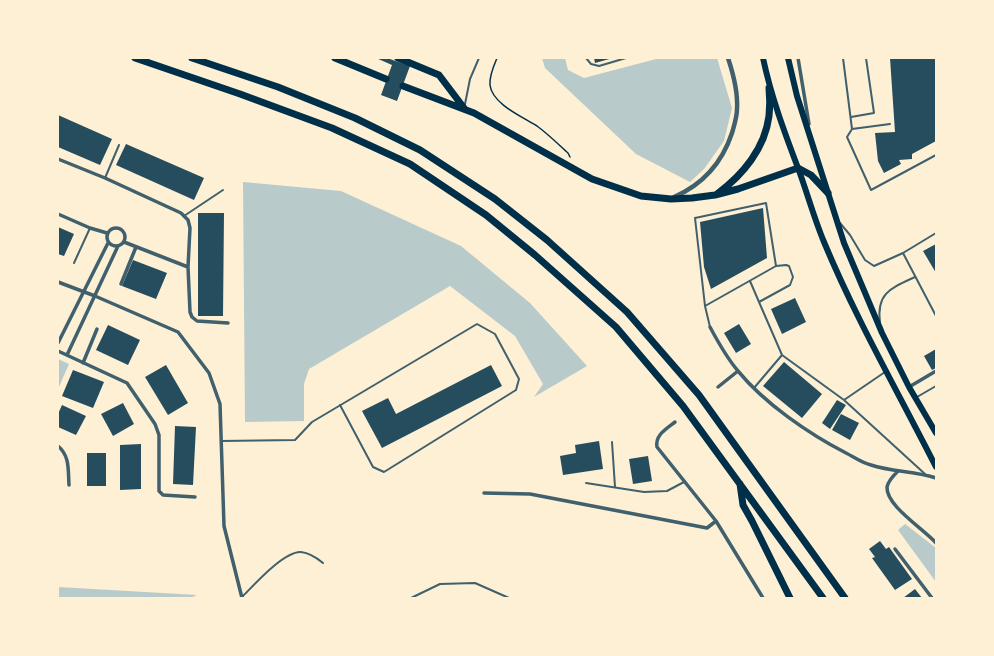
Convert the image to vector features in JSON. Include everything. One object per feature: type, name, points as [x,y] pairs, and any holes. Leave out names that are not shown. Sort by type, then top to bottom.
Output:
[{"type":"highway","points":[[135,58],[240,94],[332,128],[410,164],[486,215],[535,255],[616,327],[683,406],[823,598]]},
{"type":"highway","points":[[192,58],[278,86],[355,118],[420,150],[495,199],[547,240],[627,312],[699,395],[845,598]]},
{"type":"highway","points":[[335,58],[386,79]]},
{"type":"highway","points":[[398,58],[439,75],[464,108]]},
{"type":"highway","points":[[403,86],[464,108],[592,179],[641,196],[671,199],[715,195],[738,189],[798,168],[811,175],[828,193]]},
{"type":"highway","points":[[715,195],[737,176],[749,163],[759,148],[769,118],[770,88]]},
{"type":"highway","points":[[740,483],[743,505],[790,598]]},
{"type":"main road","points":[[763,58],[780,121],[824,241],[885,372],[901,398],[936,467]]},
{"type":"main road","points":[[788,58],[797,96],[844,243],[882,333],[909,387],[936,433]]},
{"type":"street","points":[[671,199],[702,180],[711,172],[725,152],[734,126],[737,109],[733,75],[728,58]]},
{"type":"street","points":[[798,58],[811,140]]},
{"type":"street","points":[[58,159],[105,178],[173,209],[184,216],[190,228],[188,267],[190,312],[192,317],[197,321],[228,323]]},
{"type":"street","points":[[58,214],[107,234]]},
{"type":"street","points":[[58,343],[108,243],[107,234],[111,229],[120,229],[124,233],[124,242]]},
{"type":"street","points":[[124,242],[188,267]]},
{"type":"street","points":[[67,355],[118,246],[124,242]]},
{"type":"street","points":[[108,243],[112,246],[118,246]]},
{"type":"street","points":[[121,284],[136,247]]},
{"type":"street","points":[[58,282],[95,296],[178,332],[209,373],[220,404],[224,526],[242,598]]},
{"type":"street","points":[[710,327],[721,348],[738,371],[754,388],[784,414],[825,442],[870,465],[898,471],[925,474],[936,478]]},
{"type":"street","points":[[83,363],[97,329]]},
{"type":"street","points":[[58,351],[127,383],[154,424],[158,435],[159,491],[163,495],[195,497]]},
{"type":"street","points":[[718,387],[738,371]]},
{"type":"street","points":[[909,387],[936,371]]},
{"type":"street","points":[[675,422],[658,436],[656,443],[657,447],[716,521],[763,598]]},
{"type":"street","points":[[58,446],[64,450],[67,458],[69,485]]},
{"type":"street","points":[[898,471],[891,478],[887,487],[891,498],[897,509],[936,543]]},
{"type":"street","points":[[484,493],[530,494],[707,528],[716,521]]},
{"type":"street","points":[[895,550],[932,598]]},
{"type":"lane","points":[[464,108],[470,79],[479,58]]},
{"type":"lane","points":[[586,58],[590,64],[599,66],[626,58]]},
{"type":"lane","points":[[843,58],[852,129],[847,137],[871,190],[936,155]]},
{"type":"lane","points":[[851,117],[874,113],[866,58]]},
{"type":"lane","points":[[852,129],[890,124]]},
{"type":"lane","points":[[105,178],[120,145]]},
{"type":"lane","points":[[184,216],[222,190]]},
{"type":"lane","points":[[710,327],[705,306],[695,218],[766,202],[776,266]]},
{"type":"lane","points":[[836,220],[850,235],[865,260],[874,266],[902,253],[936,233]]},
{"type":"lane","points":[[74,263],[90,228]]},
{"type":"lane","points":[[902,253],[936,316]]},
{"type":"lane","points":[[705,306],[776,266],[789,266],[793,277],[790,285],[759,302]]},
{"type":"lane","points":[[882,333],[879,311],[884,296],[892,288],[915,277]]},
{"type":"lane","points":[[750,281],[782,355],[844,400],[925,474]]},
{"type":"lane","points":[[221,442],[295,440],[312,422],[340,405],[477,324],[495,334],[519,379],[516,390],[384,472],[373,467],[340,405]]},
{"type":"lane","points":[[754,388],[782,355]]},
{"type":"lane","points":[[844,400],[885,372]]},
{"type":"lane","points":[[916,397],[936,387]]},
{"type":"lane","points":[[612,442],[615,487]]},
{"type":"lane","points":[[586,483],[644,492],[667,491],[685,481]]},
{"type":"lane","points":[[242,598],[283,558],[300,552],[314,556],[323,563]]},
{"type":"lane","points":[[411,598],[440,584],[475,583],[509,598]]},
{"type":"path","points":[[497,58],[493,68],[490,84],[496,98],[518,116],[538,127],[568,153],[572,160]]},
{"type":"shaded area","points":[[542,58],[565,58],[568,70],[584,78],[660,58],[717,58],[732,108],[724,141],[704,169],[690,182],[636,154],[545,68]]},
{"type":"shaded area","points":[[243,182],[341,191],[461,246],[530,303],[587,366],[534,397],[543,384],[515,336],[450,286],[309,369],[304,384],[304,421],[245,422]]},
{"type":"shaded area","points":[[58,359],[69,364],[58,389]]},
{"type":"shaded area","points":[[905,524],[936,548],[936,582],[898,530]]},
{"type":"shaded area","points":[[58,587],[197,595],[190,598],[58,598]]},
{"type":"building","points":[[376,58],[387,58],[410,66],[397,101],[381,95],[392,65]]},
{"type":"building","points":[[594,58],[613,58],[595,63]]},
{"type":"building","points":[[890,58],[936,58],[936,141],[912,154],[912,159],[899,160],[901,164],[884,173],[878,161],[875,133],[895,132]]},
{"type":"building","points":[[58,115],[112,139],[100,165],[58,147]]},
{"type":"building","points":[[126,144],[204,178],[194,200],[116,165]]},
{"type":"building","points":[[763,208],[767,258],[711,289],[704,267],[700,222]]},
{"type":"building","points":[[198,213],[224,213],[223,316],[198,316]]},
{"type":"building","points":[[58,227],[74,234],[64,256],[58,254]]},
{"type":"building","points":[[936,244],[936,273],[923,251]]},
{"type":"building","points":[[133,260],[167,273],[156,299],[122,286]]},
{"type":"building","points":[[795,298],[806,322],[782,334],[771,309]]},
{"type":"building","points":[[739,324],[751,344],[736,353],[724,333]]},
{"type":"building","points":[[108,325],[140,340],[128,365],[96,350]]},
{"type":"building","points":[[936,349],[936,368],[932,370],[924,356]]},
{"type":"building","points":[[784,362],[822,394],[802,418],[763,386]]},
{"type":"building","points":[[166,365],[188,403],[168,415],[145,377]]},
{"type":"building","points":[[491,365],[502,386],[382,448],[362,411],[388,398],[396,414]]},
{"type":"building","points":[[73,370],[104,382],[93,408],[62,396]]},
{"type":"building","points":[[837,400],[846,405],[830,429],[822,423]]},
{"type":"building","points":[[123,403],[134,424],[113,436],[101,414]]},
{"type":"building","points":[[62,405],[86,416],[76,435],[58,427],[58,414]]},
{"type":"building","points":[[841,414],[859,423],[850,440],[832,430]]},
{"type":"building","points":[[175,426],[196,427],[193,485],[173,484]]},
{"type":"building","points":[[599,441],[603,469],[563,475],[560,456],[576,453],[575,445]]},
{"type":"building","points":[[141,444],[141,489],[120,490],[120,445]]},
{"type":"building","points":[[87,453],[106,453],[106,486],[87,486]]},
{"type":"building","points":[[648,456],[652,481],[633,484],[629,459]]},
{"type":"building","points":[[880,541],[886,549],[889,547],[912,579],[895,590],[872,558],[875,557],[869,549]]},
{"type":"building","points":[[915,589],[922,598],[903,598]]}]
